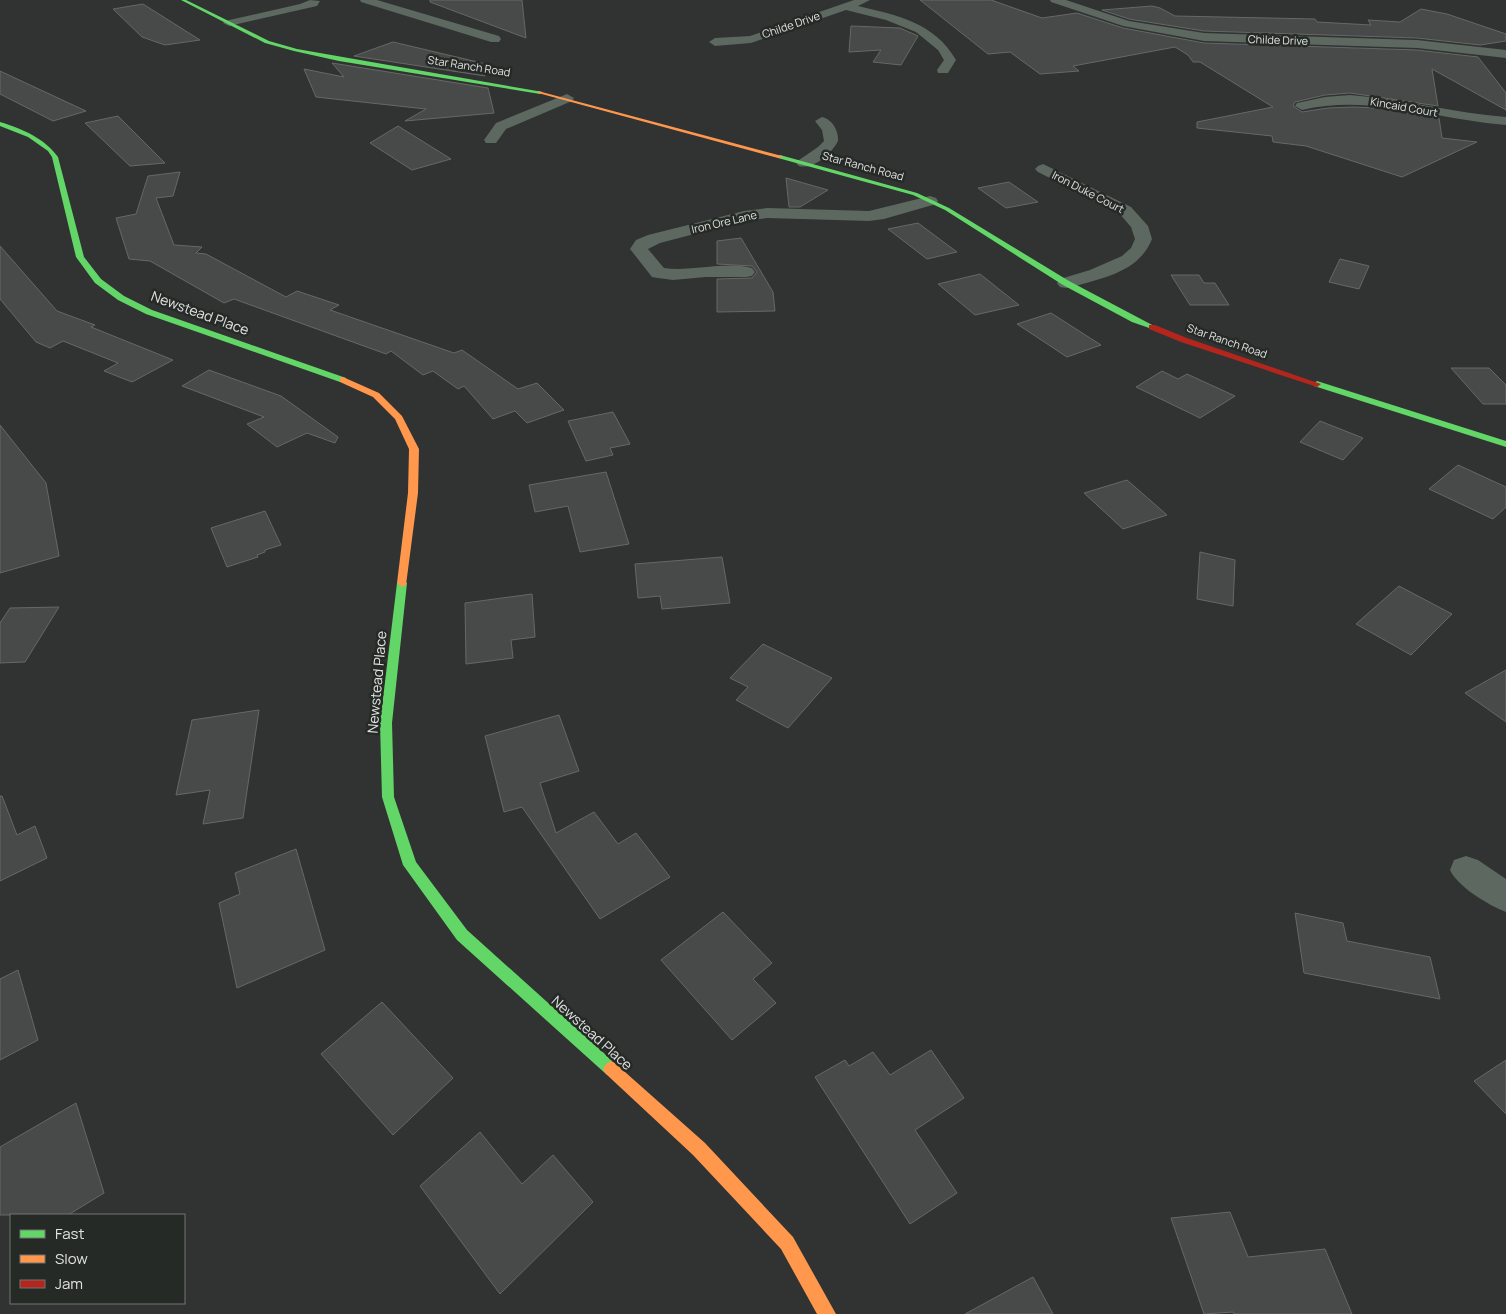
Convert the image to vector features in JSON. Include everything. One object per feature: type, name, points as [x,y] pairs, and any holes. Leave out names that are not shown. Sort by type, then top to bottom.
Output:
[{"type":"street","name":"Star Ranch Road","points":[[183,0],[267,42],[315,54],[512,85],[567,98],[894,188],[930,201],[1066,283],[1135,320],[1184,340],[1506,444]]},
{"type":"street","points":[[229,23],[276,14],[313,4],[316,0]]},
{"type":"street","points":[[365,0],[495,40]]},
{"type":"street","name":"Childe Drive","points":[[715,42],[750,39],[865,0]]},
{"type":"street","name":"Childe Drive","points":[[1055,0],[1127,24],[1204,37],[1410,44],[1506,54]]},
{"type":"street","points":[[1073,7],[1101,2]]},
{"type":"street","points":[[846,6],[905,23],[929,36],[938,42],[948,54],[950,60],[943,70]]},
{"type":"street","points":[[491,140],[501,126],[567,98]]},
{"type":"street","name":"Kincaid Court","points":[[1302,106],[1318,100],[1356,100],[1409,107],[1477,120],[1506,121]]},
{"type":"street","points":[[804,163],[830,145],[832,132],[822,121]]},
{"type":"street","name":"Newstead Place","points":[[0,124],[32,136],[48,146],[55,157],[60,173],[80,257],[98,281],[121,298],[149,312],[343,380],[376,395],[399,418],[414,449],[413,493],[386,723],[388,796],[410,865],[462,935],[699,1149],[787,1242],[827,1314]]},
{"type":"street","name":"Iron Duke Court","points":[[1043,170],[1125,210],[1134,218],[1144,238],[1137,256],[1110,269],[1066,283]]},
{"type":"street","name":"Iron Ore Lane","points":[[746,272],[706,272],[673,275],[658,272],[639,249],[642,244],[654,239],[744,216],[785,212],[869,216],[930,201]]},
{"type":"street","points":[[1466,870],[1506,897]]},
{"type":"building","points":[[430,0],[522,0],[526,38],[430,2]]},
{"type":"building","points":[[920,0],[991,0],[1042,18],[1077,13],[1123,28],[1204,43],[1417,50],[1478,57],[1506,93],[1506,110],[1432,69],[1438,106],[1350,93],[1325,95],[1295,102],[1293,106],[1302,112],[1328,108],[1378,108],[1439,118],[1442,138],[1477,142],[1402,177],[1306,146],[1273,142],[1272,136],[1197,128],[1197,122],[1273,107],[1200,62],[1193,62],[1188,55],[1175,47],[1073,66],[1079,71],[1040,74],[1010,52],[988,54]]},
{"type":"building","points":[[143,4],[200,40],[165,45],[142,37],[113,9]]},
{"type":"building","points":[[1152,6],[1175,16],[1315,19],[1317,22],[1371,25],[1368,20],[1400,22],[1421,9],[1447,14],[1506,34],[1506,41],[1480,45],[1417,38],[1204,31],[1129,19],[1102,10]]},
{"type":"building","points":[[851,26],[900,28],[918,36],[901,65],[873,62],[881,50],[849,52]]},
{"type":"building","points":[[393,42],[482,63],[485,76],[354,56]]},
{"type":"building","points":[[332,63],[488,88],[494,113],[405,121],[426,109],[316,97],[304,69],[344,77]]},
{"type":"building","points":[[0,71],[86,111],[53,121],[0,94]]},
{"type":"building","points":[[118,116],[165,163],[130,166],[85,123]]},
{"type":"building","points":[[398,126],[451,159],[412,170],[370,143]]},
{"type":"building","points":[[180,172],[173,196],[156,198],[174,245],[202,247],[196,253],[206,254],[286,297],[297,291],[339,305],[330,310],[454,353],[462,350],[518,389],[537,383],[564,410],[527,423],[515,411],[493,419],[464,386],[458,389],[433,371],[423,375],[391,351],[386,354],[234,299],[224,303],[150,261],[129,259],[116,218],[136,214],[148,176]]},
{"type":"building","points":[[786,178],[828,190],[800,207],[789,207]]},
{"type":"building","points":[[1009,182],[1038,202],[1006,208],[978,188]]},
{"type":"building","points":[[918,223],[957,252],[927,259],[888,229]]},
{"type":"building","points":[[741,238],[773,292],[775,311],[717,312],[717,279],[752,278],[757,272],[752,266],[717,264],[717,241]]},
{"type":"building","points":[[0,246],[57,311],[95,325],[91,327],[173,360],[132,382],[104,371],[118,363],[63,341],[50,348],[36,342],[0,299]]},
{"type":"building","points":[[1340,259],[1369,266],[1359,289],[1329,282]]},
{"type":"building","points":[[980,274],[1019,305],[975,315],[938,284]]},
{"type":"building","points":[[1171,275],[1199,275],[1204,283],[1215,283],[1229,305],[1190,305]]},
{"type":"building","points":[[1051,313],[1101,345],[1067,357],[1017,324]]},
{"type":"building","points":[[1451,368],[1489,368],[1506,385],[1506,404],[1483,404]]},
{"type":"building","points":[[209,370],[281,396],[338,437],[335,443],[307,433],[277,447],[247,424],[264,417],[182,386]]},
{"type":"building","points":[[1162,371],[1178,379],[1187,374],[1235,396],[1200,418],[1136,387]]},
{"type":"building","points":[[613,412],[630,444],[610,448],[613,455],[586,461],[568,421]]},
{"type":"building","points":[[1320,421],[1363,438],[1343,460],[1300,442]]},
{"type":"building","points":[[0,425],[46,483],[59,556],[0,573]]},
{"type":"building","points":[[1458,465],[1506,487],[1506,507],[1493,519],[1429,489]]},
{"type":"building","points":[[606,472],[629,544],[580,552],[568,506],[535,512],[529,485]]},
{"type":"building","points":[[1127,480],[1167,515],[1123,529],[1084,493]]},
{"type":"building","points":[[265,511],[281,545],[265,550],[265,552],[257,555],[258,557],[227,567],[211,528]]},
{"type":"building","points":[[1200,552],[1235,560],[1233,606],[1197,599]]},
{"type":"building","points":[[722,557],[730,603],[662,609],[660,596],[638,598],[635,564]]},
{"type":"building","points":[[1399,586],[1452,614],[1411,655],[1356,624]]},
{"type":"building","points":[[532,594],[535,637],[511,640],[513,658],[466,664],[465,603]]},
{"type":"building","points":[[59,607],[25,662],[0,663],[0,623],[10,608]]},
{"type":"building","points":[[763,644],[832,678],[788,728],[736,700],[748,687],[730,678]]},
{"type":"building","points":[[1506,670],[1506,722],[1465,693]]},
{"type":"building","points":[[259,710],[243,818],[203,824],[210,790],[176,795],[192,720]]},
{"type":"building","points":[[559,715],[579,771],[540,783],[556,833],[594,812],[618,844],[636,833],[670,877],[600,919],[522,807],[504,812],[485,736]]},
{"type":"building","points":[[0,796],[2,796],[17,835],[35,826],[47,858],[0,881]]},
{"type":"building","points":[[296,849],[325,950],[237,988],[219,903],[240,894],[235,873]]},
{"type":"building","points":[[723,912],[772,963],[753,979],[776,1003],[732,1040],[661,960]]},
{"type":"building","points":[[1295,913],[1343,923],[1347,941],[1430,957],[1440,999],[1304,973]]},
{"type":"building","points":[[18,970],[38,1040],[0,1060],[0,979]]},
{"type":"building","points":[[382,1002],[453,1078],[393,1135],[321,1054]]},
{"type":"building","points":[[931,1050],[964,1098],[915,1130],[957,1193],[910,1224],[815,1077],[845,1060],[849,1066],[873,1052],[890,1075]]},
{"type":"building","points":[[1506,1060],[1506,1114],[1474,1081]]},
{"type":"building","points":[[76,1103],[104,1193],[70,1214],[0,1215],[0,1147]]},
{"type":"building","points":[[480,1132],[522,1184],[553,1155],[593,1202],[500,1294],[420,1186]]},
{"type":"building","points":[[1230,1212],[1248,1257],[1325,1249],[1352,1314],[1234,1314],[1233,1312],[1204,1314],[1171,1218]]},
{"type":"building","points":[[1033,1277],[1053,1314],[965,1314]]},
{"type":"traffic: fast","points":[[183,0],[267,42],[296,50],[339,59],[540,92]]},
{"type":"traffic: fast","points":[[0,124],[37,140],[50,150],[55,157],[80,257],[98,281],[121,298],[149,312],[343,380]]},
{"type":"traffic: fast","points":[[780,157],[915,194],[947,209],[1066,283],[1135,320],[1152,327]]},
{"type":"traffic: fast","points":[[1317,384],[1506,444]]},
{"type":"traffic: fast","points":[[402,583],[386,723],[388,797],[410,865],[462,935],[611,1069]]},
{"type":"traffic: slow","points":[[540,92],[780,157]]},
{"type":"traffic: slow","points":[[343,380],[376,395],[399,418],[414,449],[413,493],[402,583]]},
{"type":"traffic: slow","points":[[611,1069],[699,1149],[787,1243],[827,1314]]},
{"type":"traffic: jam","points":[[1152,327],[1184,340],[1317,384]]}]
